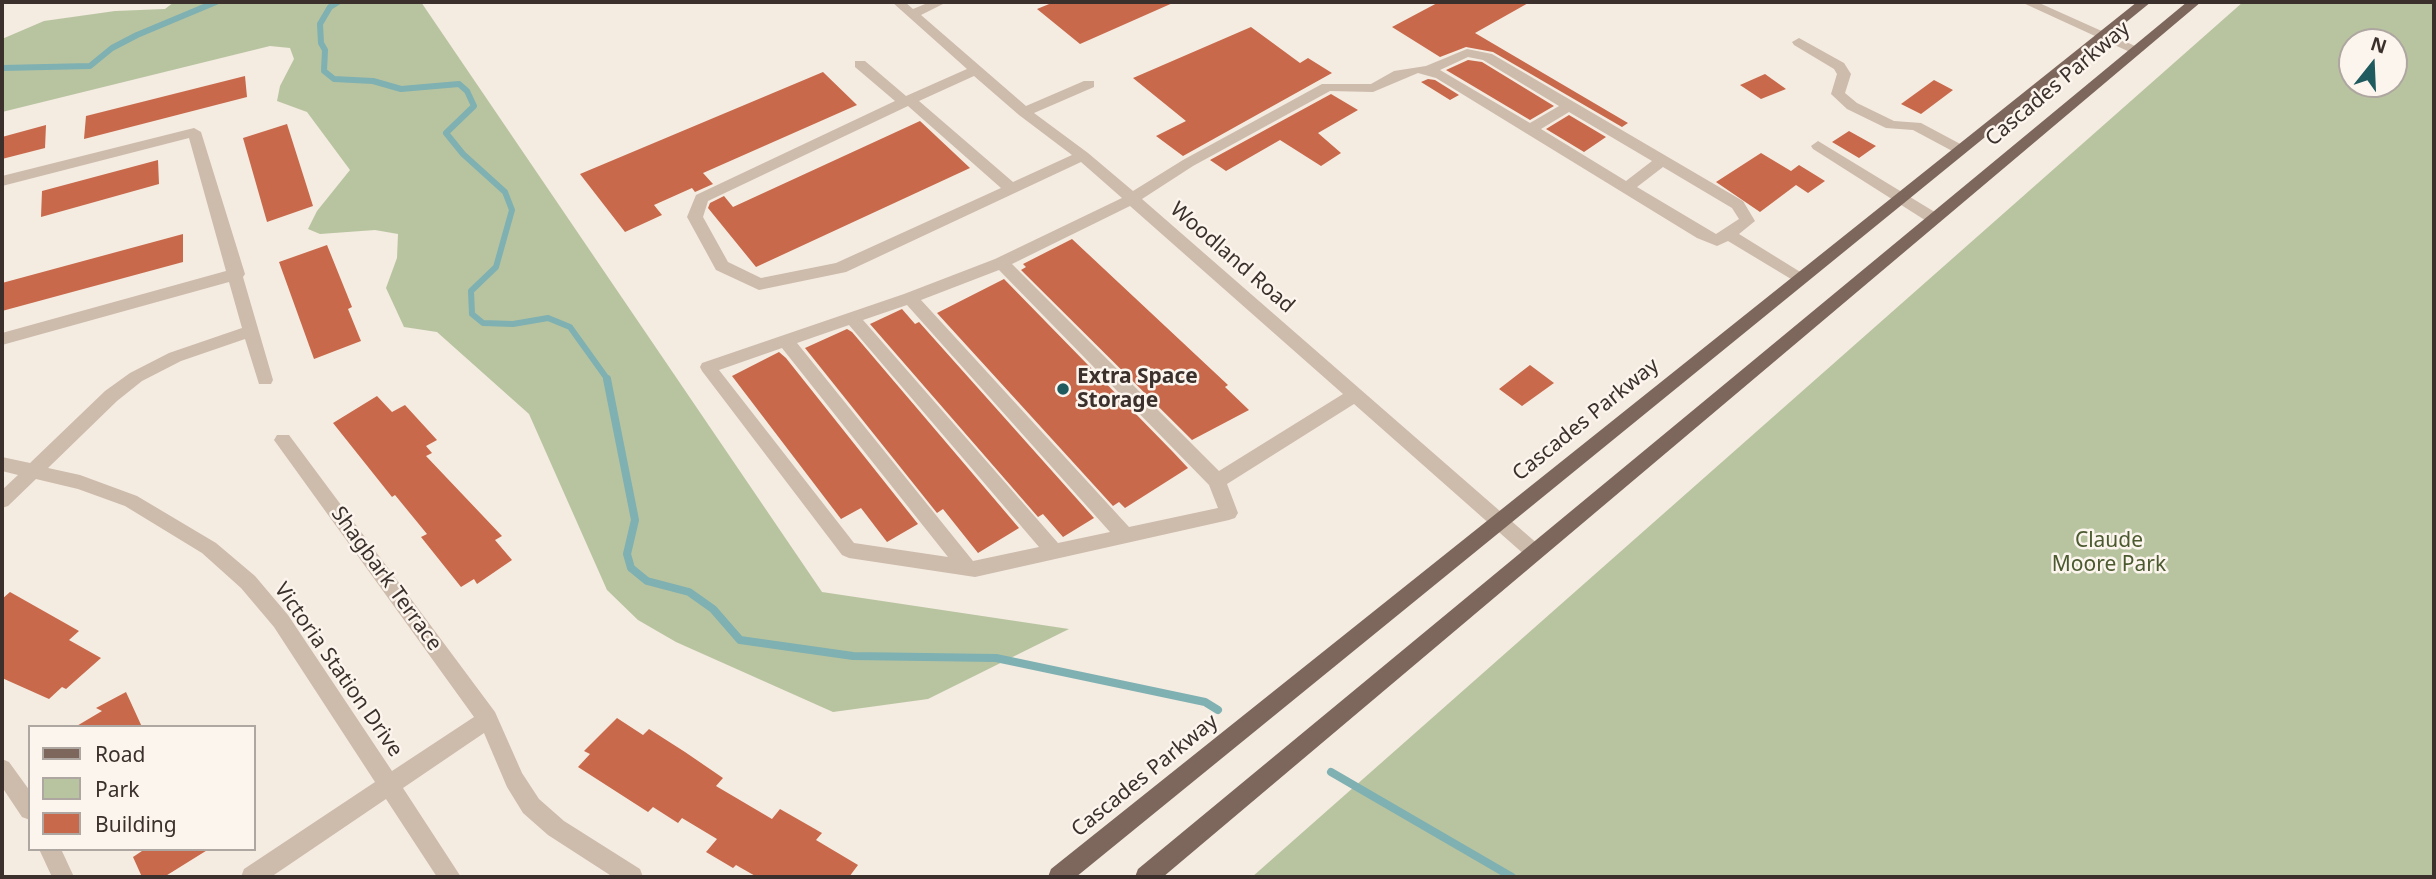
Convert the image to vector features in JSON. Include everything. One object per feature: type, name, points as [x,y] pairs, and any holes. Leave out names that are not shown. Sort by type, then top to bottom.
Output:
[{"type":"main road","name":"Cascades Parkway","points":[[1059,877],[2145,2]]},
{"type":"main road","name":"Cascades Parkway","points":[[1146,877],[1533,551],[2195,2]]},
{"type":"street","name":"Woodland Road","points":[[898,2],[1024,112],[1083,156],[1533,551]]},
{"type":"street","points":[[912,14],[941,2]]},
{"type":"street","points":[[2027,2],[2137,50]]},
{"type":"street","points":[[1799,41],[1839,66],[1843,74],[1838,94],[1852,106],[1891,125],[1916,126],[1961,150]]},
{"type":"street","points":[[1001,263],[1217,481],[1229,513],[968,568],[849,550],[708,367],[910,298],[1001,263],[1130,200],[1188,163],[1326,87],[1373,88],[1399,75],[1418,69],[1428,70],[1702,234],[1717,241],[1747,221],[1738,205],[1487,57],[1466,53],[1428,70]]},
{"type":"street","points":[[860,64],[908,101],[1012,190]]},
{"type":"street","points":[[976,70],[701,198],[695,217],[722,266],[759,285],[841,268],[1083,156]]},
{"type":"street","points":[[1024,112],[1089,84]]},
{"type":"street","points":[[1531,130],[1570,105]]},
{"type":"street","points":[[2,181],[194,132],[237,274],[249,332],[265,380]]},
{"type":"street","points":[[1818,146],[1933,218]]},
{"type":"street","points":[[1626,188],[1663,160]]},
{"type":"street","points":[[1728,234],[1802,278]]},
{"type":"street","points":[[2,339],[237,274]]},
{"type":"street","points":[[910,298],[1125,536]]},
{"type":"street","points":[[852,318],[1054,552]]},
{"type":"street","points":[[2,501],[111,396],[136,377],[175,356],[249,332]]},
{"type":"street","points":[[785,340],[968,568]]},
{"type":"street","points":[[1217,481],[1354,396]]},
{"type":"street","name":"Shagbark Terrace","points":[[283,440],[488,719],[514,780],[531,806],[556,828],[632,877]]},
{"type":"street","name":"Victoria Station Drive","points":[[2,464],[80,482],[131,501],[177,526],[209,548],[238,573],[281,621],[450,877]]},
{"type":"street","points":[[252,877],[488,719]]},
{"type":"street","points":[[2,769],[28,807]]},
{"type":"street","points":[[51,851],[63,877]]},
{"type":"green space","points":[[174,2],[421,2],[822,592],[1069,629],[928,699],[833,712],[676,642],[638,620],[607,590],[529,414],[437,332],[404,327],[386,288],[397,258],[398,234],[375,230],[320,234],[308,229],[317,211],[350,170],[307,112],[277,101],[280,86],[294,59],[290,48],[270,46],[2,112],[2,39],[44,21],[115,11],[165,9]]},
{"type":"green space","name":"Claude Moore Park","points":[[2243,2],[2434,2],[2434,877],[1252,877]]},
{"type":"building","points":[[1054,2],[1175,2],[1080,44],[1037,9]]},
{"type":"building","points":[[1439,2],[1530,2],[1475,33],[1628,123],[1622,127],[1493,52],[1466,47],[1440,57],[1392,27]]},
{"type":"building","points":[[1251,27],[1300,63],[1308,58],[1332,73],[1183,156],[1156,136],[1186,121],[1133,78]]},
{"type":"building","points":[[1468,60],[1482,62],[1554,106],[1530,120],[1446,70]]},
{"type":"building","points":[[823,72],[857,105],[703,173],[713,184],[695,192],[692,188],[654,205],[662,215],[625,232],[580,174]]},
{"type":"building","points":[[1765,74],[1786,89],[1761,99],[1740,85]]},
{"type":"building","points":[[245,76],[247,97],[84,139],[86,116]]},
{"type":"building","points":[[1435,80],[1459,95],[1450,100],[1421,82]]},
{"type":"building","points":[[1934,80],[1953,90],[1921,114],[1901,104]]},
{"type":"building","points":[[1331,94],[1358,110],[1318,133],[1341,153],[1321,166],[1280,140],[1226,171],[1210,160]]},
{"type":"building","points":[[1569,115],[1606,137],[1584,152],[1546,129]]},
{"type":"building","points":[[920,121],[970,168],[756,267],[708,208],[710,203],[724,196],[733,207]]},
{"type":"building","points":[[287,124],[313,206],[267,222],[243,138]]},
{"type":"building","points":[[46,125],[45,148],[2,159],[2,137]]},
{"type":"building","points":[[1849,131],[1876,146],[1859,158],[1832,142]]},
{"type":"building","points":[[1761,153],[1791,171],[1799,165],[1825,181],[1808,193],[1796,185],[1760,212],[1716,182]]},
{"type":"building","points":[[158,160],[159,184],[41,217],[42,191]]},
{"type":"building","points":[[183,234],[183,262],[2,311],[2,283]]},
{"type":"building","points":[[1072,239],[1228,385],[1225,387],[1249,410],[1192,440],[1021,270],[1026,267],[1023,264]]},
{"type":"building","points":[[327,245],[352,307],[348,309],[361,341],[314,359],[279,262]]},
{"type":"building","name":"Extra Space Storage","points":[[1004,279],[1188,468],[1125,508],[1119,502],[1113,506],[937,313]]},
{"type":"building","points":[[902,309],[915,324],[919,322],[1094,518],[1063,537],[1043,514],[1038,517],[870,324]]},
{"type":"building","points":[[847,329],[1019,528],[978,553],[943,509],[937,513],[805,348]]},
{"type":"building","points":[[779,352],[918,524],[887,542],[861,508],[841,519],[732,376]]},
{"type":"building","points":[[1530,365],[1554,383],[1522,406],[1499,389]]},
{"type":"building","points":[[377,396],[392,412],[405,405],[437,440],[426,446],[432,453],[426,456],[502,536],[495,540],[512,560],[477,584],[474,579],[461,587],[421,537],[427,534],[395,495],[392,497],[333,423]]},
{"type":"building","points":[[10,592],[79,631],[69,640],[101,658],[66,689],[62,687],[49,699],[2,678],[2,599]]},
{"type":"building","points":[[126,692],[141,725],[78,725],[102,711],[96,708]]},
{"type":"building","points":[[617,718],[643,735],[649,729],[685,752],[723,778],[716,786],[772,819],[780,809],[822,833],[816,840],[858,865],[849,877],[757,877],[736,865],[733,868],[706,852],[717,839],[682,818],[678,823],[653,807],[648,812],[578,767],[590,754],[584,751]]},
{"type":"building","points":[[142,851],[206,851],[164,877],[142,877],[133,857]]},
{"type":"waterway","points":[[2,68],[90,66],[112,48],[137,35],[216,2]]},
{"type":"waterway","points":[[338,2],[330,7],[320,24],[321,43],[325,50],[324,71],[334,79],[373,81],[401,89],[459,84],[467,91],[474,106],[446,133],[463,154],[505,192],[512,210],[496,267],[471,291],[472,314],[483,323],[513,324],[548,318],[570,327],[608,380]]},
{"type":"waterway","points":[[607,379],[635,520],[627,554],[631,568],[647,581],[689,592],[713,609],[740,640],[853,656],[996,658],[1205,702],[1218,710]]},
{"type":"waterway","points":[[1331,772],[1512,877]]},
{"type":"place","name":"Extra Space Storage","points":[[1063,389]]}]
